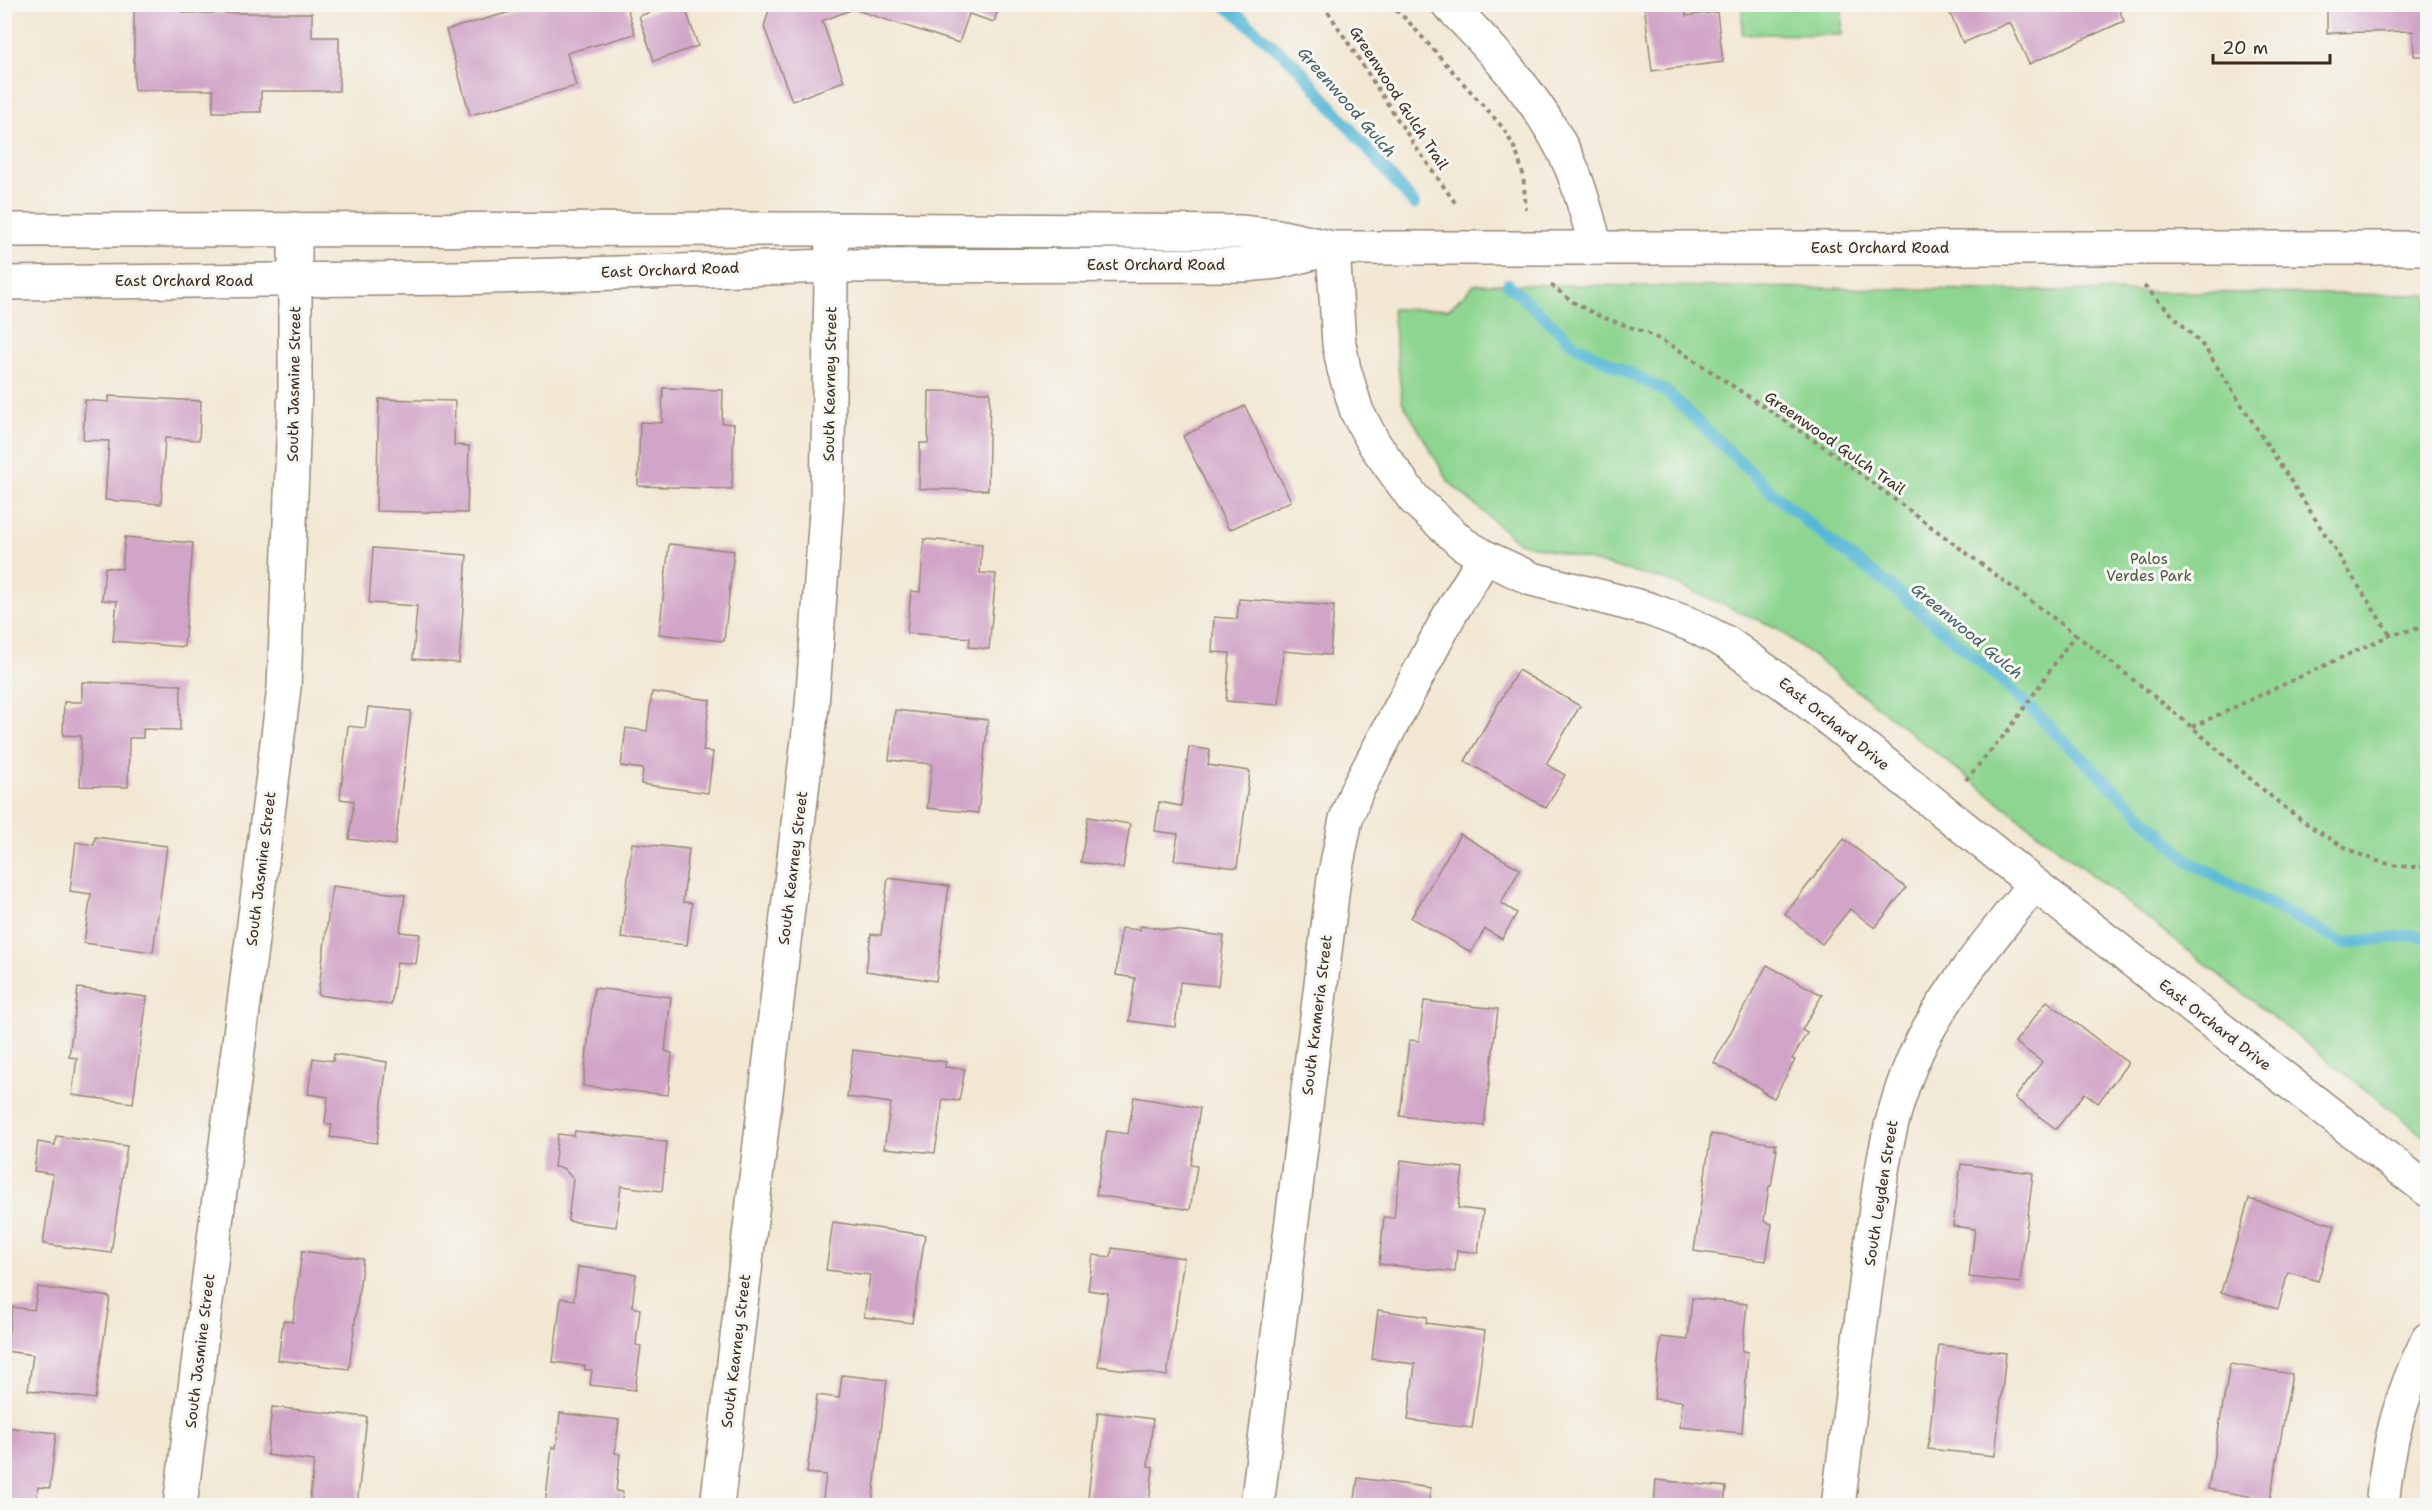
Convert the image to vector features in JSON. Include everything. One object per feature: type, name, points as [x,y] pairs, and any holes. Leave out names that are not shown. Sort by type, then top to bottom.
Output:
[{"type":"street","points":[[1448,4],[1506,67],[1538,108],[1555,136],[1571,169],[1586,209],[1596,248]]},
{"type":"street","name":"South Jasmine Street","points":[[180,1506],[284,688],[295,387],[295,229]]},
{"type":"street","name":"East Orchard Road","points":[[4,230],[832,229],[1240,232],[1278,236],[1333,248],[2427,248]]},
{"type":"street","name":"South Kearney Street","points":[[717,1506],[812,706],[827,498],[832,229]]},
{"type":"street","name":"East Orchard Road","points":[[4,283],[460,278],[832,266],[1245,265],[1277,262],[1333,248]]},
{"type":"street","name":"East Orchard Drive","points":[[1333,248],[1339,344],[1346,379],[1357,412],[1376,445],[1414,499],[1463,544],[1532,579],[1649,609],[1692,625],[1727,643],[1794,691],[1940,810],[2427,1190]]},
{"type":"street","name":"South Krameria Street","points":[[1257,1506],[1334,878],[1346,819],[1369,763],[1449,616],[1485,557]]},
{"type":"street","name":"South Leyden Street","points":[[1838,1506],[1878,1197],[1893,1115],[1904,1082],[1943,1004],[1971,964],[2034,884]]},
{"type":"street","points":[[2382,1506],[2392,1431],[2402,1398],[2427,1340]]},
{"type":"path","name":"Greenwood Gulch Trail","points":[[1323,4],[1413,143],[1456,204]]},
{"type":"path","points":[[1389,4],[1407,20],[1504,129],[1516,151],[1523,174],[1526,209]]},
{"type":"path","points":[[2126,248],[2144,286],[2205,348],[2390,635]]},
{"type":"path","name":"Greenwood Gulch Trail","points":[[1548,283],[1574,302],[1599,316],[1647,333],[1677,348],[1827,449],[2075,634],[2323,836],[2355,852],[2384,862],[2416,868],[2427,866]]},
{"type":"path","points":[[2192,727],[2390,635],[2427,626]]},
{"type":"path","points":[[1940,810],[2011,727],[2075,634]]},
{"type":"green space","points":[[1742,5],[1842,5],[1842,35],[1742,34]]},
{"type":"green space","name":"Palos Verdes Park","points":[[1475,284],[2427,295],[2427,1138],[1777,628],[1669,581],[1518,542],[1449,482],[1402,401],[1392,309],[1449,309]]},
{"type":"building","points":[[134,4],[184,4],[184,13],[312,13],[312,37],[339,37],[339,91],[261,91],[261,112],[213,112],[213,90],[134,90]]},
{"type":"building","points":[[539,4],[562,4],[563,6],[626,4],[635,34],[567,53],[576,86],[470,115],[446,30]]},
{"type":"building","points":[[674,4],[684,4],[698,46],[654,61],[639,16]]},
{"type":"building","points":[[767,4],[1000,4],[994,22],[969,14],[959,43],[853,9],[822,21],[844,81],[792,101],[764,27],[769,10]]},
{"type":"building","points":[[1644,4],[1685,4],[1686,16],[1717,12],[1723,62],[1652,71]]},
{"type":"building","points":[[1946,4],[2117,4],[2124,21],[2029,64],[2010,22],[1963,43]]},
{"type":"building","points":[[2327,4],[2428,4],[2428,56],[2414,56],[2413,31],[2327,33]]},
{"type":"building","points":[[663,388],[723,390],[722,423],[734,424],[732,489],[638,486],[640,422],[662,423]]},
{"type":"building","points":[[929,391],[990,392],[988,490],[919,489],[920,443],[928,443]]},
{"type":"building","points":[[109,396],[201,401],[199,440],[165,438],[161,504],[105,500],[109,441],[83,440],[85,400],[109,402]]},
{"type":"building","points":[[379,399],[455,401],[454,445],[469,446],[467,513],[376,511]]},
{"type":"building","points":[[1245,406],[1291,501],[1229,530],[1183,436]]},
{"type":"building","points":[[125,537],[193,543],[184,647],[113,641],[117,601],[102,600],[105,567],[122,569]]},
{"type":"building","points":[[924,539],[982,544],[980,573],[996,574],[989,649],[969,647],[970,638],[907,633],[911,591],[920,592]]},
{"type":"building","points":[[669,544],[734,551],[724,641],[659,634]]},
{"type":"building","points":[[373,548],[467,555],[459,663],[413,659],[417,606],[369,603]]},
{"type":"building","points":[[1239,599],[1334,606],[1330,655],[1283,651],[1279,705],[1226,701],[1230,653],[1212,652],[1214,617],[1237,619]]},
{"type":"building","points":[[1518,670],[1580,706],[1546,764],[1565,775],[1546,808],[1465,761]]},
{"type":"building","points":[[82,682],[181,685],[180,730],[143,729],[143,738],[129,738],[128,787],[80,786],[81,736],[63,735],[64,702],[82,702]]},
{"type":"building","points":[[652,692],[710,700],[703,751],[713,752],[708,793],[641,784],[643,769],[621,766],[626,728],[647,731]]},
{"type":"building","points":[[368,707],[411,711],[395,845],[349,839],[354,801],[340,799],[348,726],[365,728]]},
{"type":"building","points":[[895,710],[988,720],[978,813],[927,808],[932,764],[889,760]]},
{"type":"building","points":[[1189,747],[1210,750],[1208,765],[1250,771],[1237,868],[1174,860],[1178,834],[1155,831],[1159,802],[1181,806]]},
{"type":"building","points":[[1088,817],[1130,824],[1123,868],[1081,862]]},
{"type":"building","points":[[1460,834],[1520,869],[1501,903],[1517,913],[1502,939],[1485,929],[1471,952],[1411,918]]},
{"type":"building","points":[[95,837],[167,846],[153,952],[84,943],[91,894],[70,891],[76,842],[94,845]]},
{"type":"building","points":[[1844,839],[1906,888],[1875,928],[1850,909],[1822,944],[1785,914]]},
{"type":"building","points":[[632,843],[689,849],[683,902],[692,903],[687,945],[621,938]]},
{"type":"building","points":[[888,878],[949,886],[936,981],[866,971],[871,934],[881,935]]},
{"type":"building","points":[[332,886],[405,895],[400,932],[420,934],[416,964],[397,962],[391,1005],[318,995]]},
{"type":"building","points":[[1140,926],[1224,936],[1218,986],[1180,982],[1175,1027],[1129,1021],[1135,978],[1116,975],[1121,928],[1140,930]]},
{"type":"building","points":[[1767,965],[1822,995],[1802,1030],[1807,1033],[1774,1098],[1714,1063]]},
{"type":"building","points":[[78,988],[147,997],[133,1103],[72,1095],[77,1058],[69,1057]]},
{"type":"building","points":[[594,988],[671,997],[665,1051],[672,1053],[668,1095],[583,1086]]},
{"type":"building","points":[[1424,1001],[1498,1009],[1484,1126],[1400,1116],[1409,1040],[1419,1041]]},
{"type":"building","points":[[2047,1001],[2128,1063],[2098,1103],[2085,1093],[2056,1129],[2015,1098],[2042,1062],[2015,1042]]},
{"type":"building","points":[[853,1050],[946,1062],[945,1067],[965,1069],[959,1101],[943,1099],[935,1153],[884,1148],[891,1103],[847,1097]]},
{"type":"building","points":[[334,1054],[387,1062],[377,1143],[330,1137],[332,1125],[325,1123],[328,1097],[308,1094],[313,1058],[333,1061]]},
{"type":"building","points":[[1134,1097],[1200,1108],[1191,1165],[1197,1166],[1190,1210],[1096,1195],[1107,1131],[1128,1134]]},
{"type":"building","points":[[575,1131],[667,1142],[662,1191],[621,1186],[616,1227],[568,1221],[573,1179],[563,1168],[554,1167],[558,1134],[574,1136]]},
{"type":"building","points":[[1711,1134],[1776,1144],[1764,1221],[1772,1224],[1766,1261],[1694,1251]]},
{"type":"building","points":[[56,1136],[127,1146],[111,1253],[43,1244],[53,1174],[34,1171],[38,1142],[55,1145]]},
{"type":"building","points":[[1401,1160],[1463,1168],[1458,1208],[1483,1211],[1478,1253],[1457,1250],[1455,1272],[1379,1264],[1384,1217],[1394,1218]]},
{"type":"building","points":[[1961,1164],[2033,1173],[2020,1283],[1969,1277],[1975,1229],[1953,1226]]},
{"type":"building","points":[[2249,1199],[2335,1225],[2318,1281],[2288,1272],[2278,1309],[2221,1292]]},
{"type":"building","points":[[833,1222],[925,1235],[912,1323],[864,1317],[870,1275],[826,1270]]},
{"type":"building","points":[[1112,1248],[1184,1258],[1167,1376],[1098,1366],[1108,1293],[1088,1290],[1093,1255],[1111,1257]]},
{"type":"building","points":[[302,1251],[363,1259],[349,1369],[278,1360],[283,1321],[293,1322]]},
{"type":"building","points":[[578,1267],[636,1274],[632,1307],[640,1309],[636,1345],[641,1346],[635,1390],[590,1385],[592,1370],[585,1370],[585,1366],[553,1362],[561,1298],[574,1300]]},
{"type":"building","points":[[38,1287],[110,1297],[95,1399],[28,1390],[33,1355],[6,1351],[12,1307],[34,1310]]},
{"type":"building","points":[[1692,1298],[1747,1304],[1742,1351],[1748,1352],[1742,1433],[1680,1427],[1682,1401],[1654,1399],[1661,1337],[1688,1340]]},
{"type":"building","points":[[1378,1310],[1427,1317],[1426,1323],[1485,1331],[1472,1428],[1408,1420],[1415,1364],[1372,1359]]},
{"type":"building","points":[[1939,1345],[2006,1353],[1995,1456],[1928,1449]]},
{"type":"building","points":[[2230,1364],[2292,1374],[2270,1500],[2208,1489]]},
{"type":"building","points":[[842,1375],[887,1380],[872,1506],[822,1506],[826,1475],[807,1473],[817,1395],[839,1398]]},
{"type":"building","points":[[272,1407],[367,1417],[357,1506],[309,1506],[314,1461],[267,1455]]},
{"type":"building","points":[[1098,1412],[1153,1419],[1148,1466],[1153,1467],[1149,1506],[1087,1506]]},
{"type":"building","points":[[560,1413],[619,1420],[615,1453],[620,1454],[616,1491],[623,1492],[621,1506],[545,1506],[552,1447],[556,1448]]},
{"type":"building","points":[[4,1427],[56,1433],[50,1488],[38,1487],[36,1506],[4,1506]]},
{"type":"building","points":[[1358,1478],[1431,1488],[1428,1506],[1354,1506]]},
{"type":"building","points":[[1656,1480],[1726,1487],[1724,1506],[1654,1506]]},
{"type":"waterway","name":"Greenwood Gulch","points":[[1221,4],[1233,11],[1299,68],[1414,204]]},
{"type":"waterway","name":"Greenwood Gulch","points":[[1508,284],[1575,345],[1667,392],[1772,492],[1841,550],[1891,586],[2000,679],[2190,862],[2344,943],[2411,935],[2428,937]]}]
